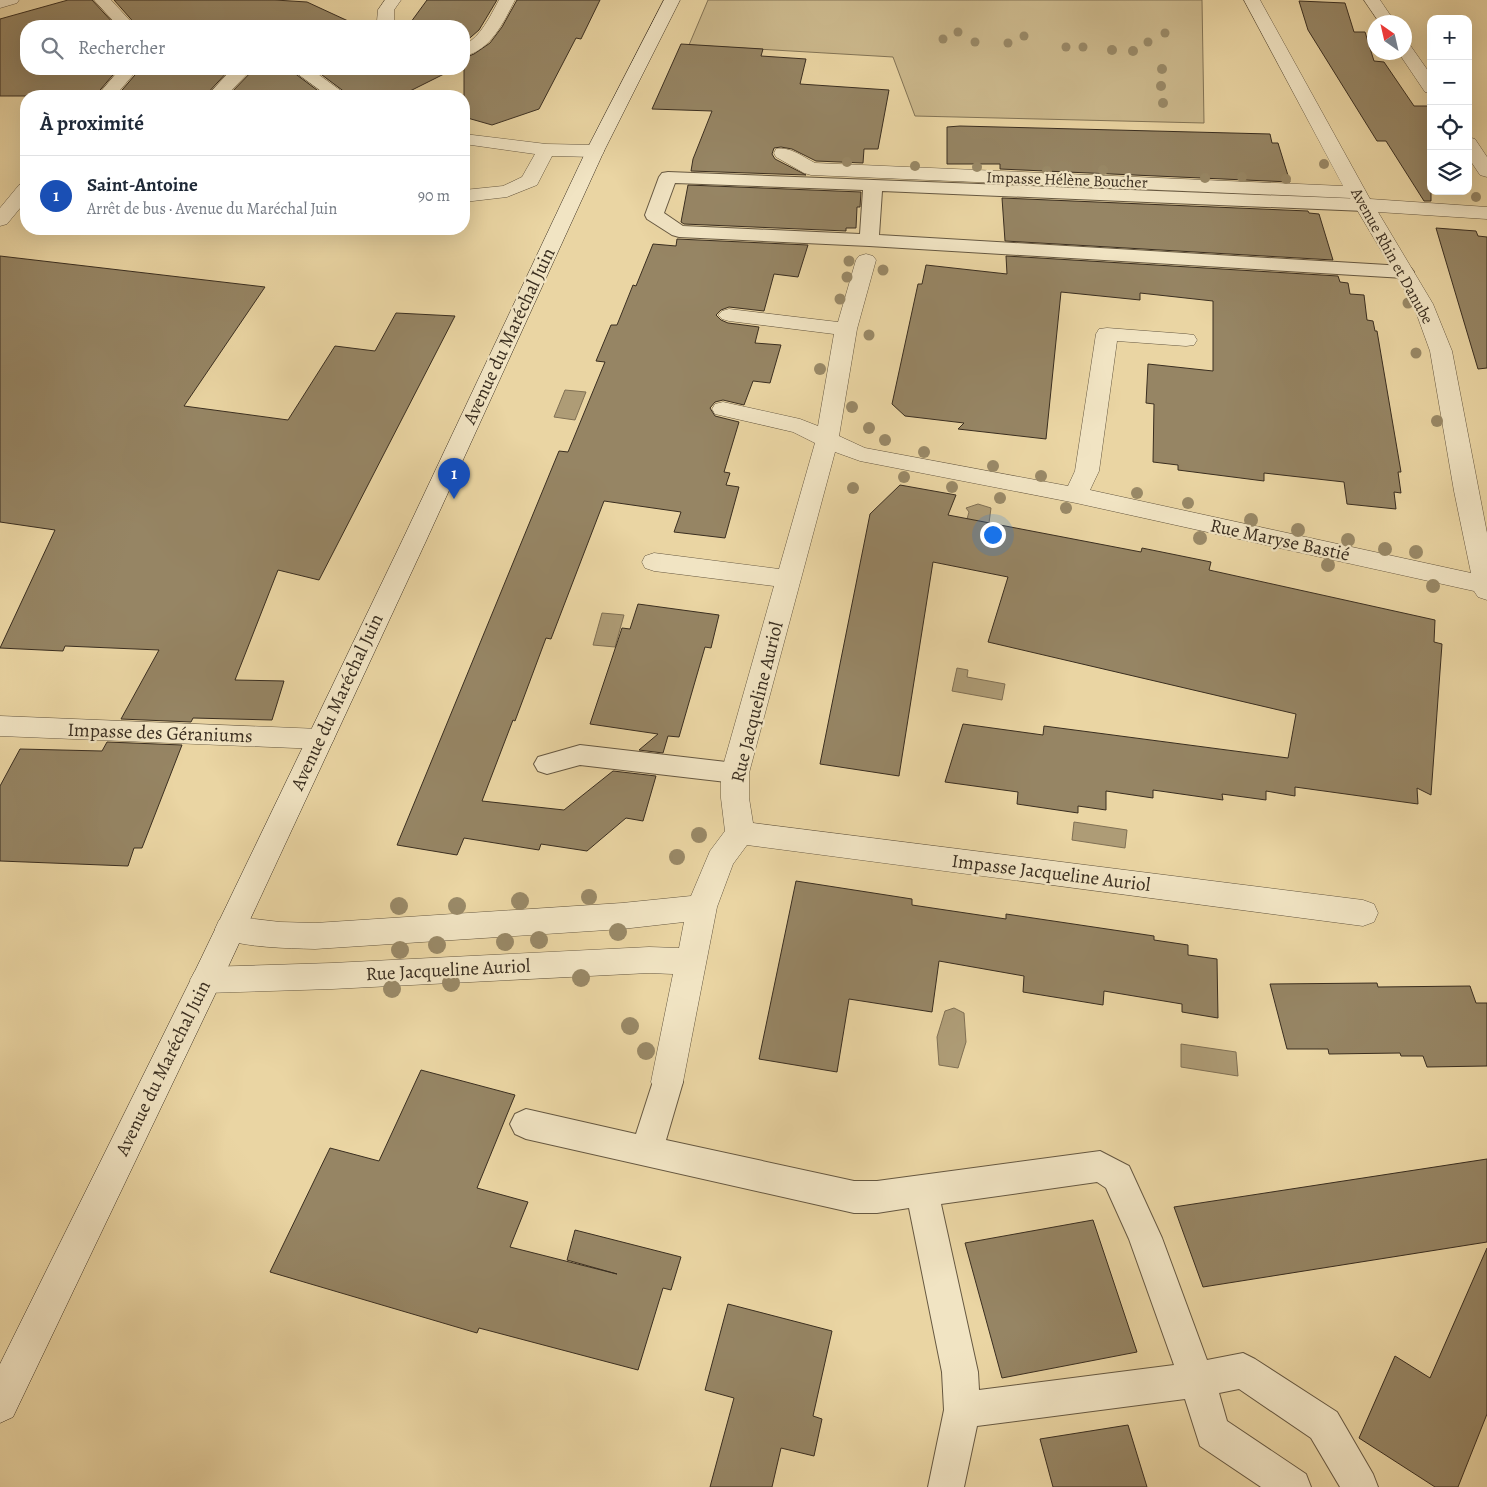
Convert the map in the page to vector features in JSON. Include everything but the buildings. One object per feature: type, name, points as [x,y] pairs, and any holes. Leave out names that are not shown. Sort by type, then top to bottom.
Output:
[{"type":"street","points":[[0,3],[11,0]]},
{"type":"street","points":[[102,0],[121,20]]},
{"type":"street","points":[[384,20],[386,10],[393,0]]},
{"type":"street","points":[[470,48],[478,45],[493,25],[507,0]]},
{"type":"street","name":"Avenue du Maréchal Juin","points":[[0,1404],[206,980],[595,151],[672,0]]},
{"type":"street","name":"Avenue Rhin et Danube","points":[[1252,0],[1346,170],[1360,199],[1423,304],[1442,351],[1486,587]]},
{"type":"street","points":[[1372,0],[1382,15]]},
{"type":"street","points":[[1412,60],[1427,82]]},
{"type":"street","points":[[111,90],[124,75]]},
{"type":"street","points":[[221,90],[235,75]]},
{"type":"street","points":[[309,75],[330,90]]},
{"type":"street","points":[[470,141],[546,150],[595,151]]},
{"type":"street","points":[[1472,149],[1487,171]]},
{"type":"street","points":[[470,195],[507,191],[530,181],[546,150]]},
{"type":"street","name":"Impasse Hélène Boucher","points":[[783,153],[811,169],[1360,199],[1487,213]]},
{"type":"street","points":[[0,220],[14,194]]},
{"type":"street","name":"Rue Jacqueline Auriol","points":[[740,833],[735,798],[735,773],[827,440],[846,329],[868,250]]},
{"type":"street","points":[[729,315],[846,329]]},
{"type":"street","points":[[1076,495],[1087,471],[1107,334],[1186,340]]},
{"type":"street","points":[[723,409],[800,426],[827,440]]},
{"type":"street","name":"Rue Maryse Bastié","points":[[827,440],[860,454],[1076,495],[1486,587]]},
{"type":"street","points":[[654,562],[789,579]]},
{"type":"street","name":"Impasse des Géraniums","points":[[0,726],[320,739]]},
{"type":"street","points":[[667,1082],[702,907],[720,859],[740,833]]},
{"type":"street","name":"Impasse Jacqueline Auriol","points":[[740,833],[1362,913]]},
{"type":"street","points":[[230,929],[280,935],[315,936],[622,916],[702,907]]},
{"type":"street","name":"Rue Jacqueline Auriol","points":[[206,980],[332,976],[649,960],[690,961]]},
{"type":"lane","points":[[1360,199],[668,178],[654,215],[679,231],[868,250],[1404,272]]},
{"type":"lane","points":[[868,250],[873,185]]},
{"type":"lane","points":[[547,764],[580,755],[735,773]]},
{"type":"lane","points":[[648,1151],[667,1082]]},
{"type":"lane","points":[[526,1124],[854,1197],[877,1197],[1100,1166],[1118,1177],[1145,1238],[1213,1433],[1293,1487]]},
{"type":"lane","points":[[922,1191],[960,1372],[962,1410],[946,1487]]},
{"type":"lane","points":[[962,1410],[1196,1380],[1243,1370],[1324,1425],[1360,1487]]},
{"type":"shaded area","points":[[708,0],[1202,0],[1204,123],[915,116],[893,57],[689,45]]},
{"type":"shaded area","points":[[565,390],[586,392],[575,420],[554,417]]},
{"type":"shaded area","points":[[978,504],[991,508],[987,538],[967,519],[969,512],[966,508]]},
{"type":"shaded area","points":[[602,613],[624,615],[615,647],[593,645]]},
{"type":"shaded area","points":[[957,668],[968,670],[967,677],[1005,684],[1002,700],[952,691]]},
{"type":"shaded area","points":[[1074,822],[1127,830],[1125,848],[1072,840]]},
{"type":"shaded area","points":[[954,1008],[964,1013],[966,1042],[958,1068],[939,1065],[937,1037],[945,1011]]},
{"type":"shaded area","points":[[1181,1044],[1236,1052],[1238,1076],[1181,1067]]},
{"type":"place","name":"Saint-Antoine","points":[[454,499]]}]
